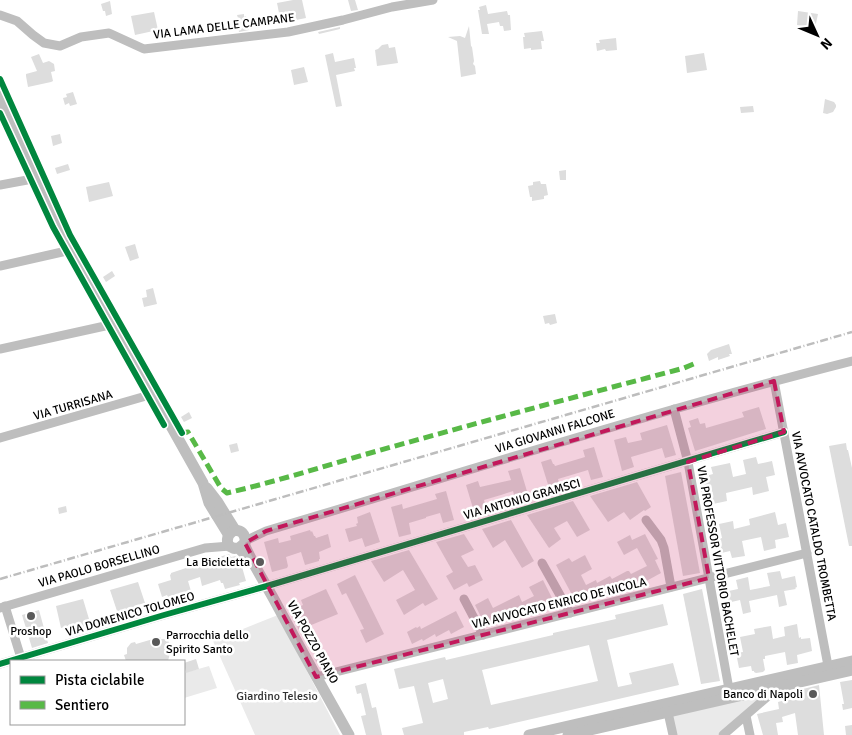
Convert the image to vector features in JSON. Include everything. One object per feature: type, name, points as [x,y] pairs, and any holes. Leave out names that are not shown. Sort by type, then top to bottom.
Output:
[{"type":"street","name":"VIA LAMA DELLE CAMPANE","points":[[0,15],[17,21],[44,42],[60,46],[81,38],[109,33],[144,49],[288,32],[392,7],[433,0]]},
{"type":"street","name":"VIA POZZO PIANO","points":[[0,96],[72,250],[202,483],[217,500],[236,539],[267,586],[349,735]]},
{"type":"street","points":[[0,185],[38,178]]},
{"type":"street","points":[[0,266],[72,250]]},
{"type":"street","points":[[0,349],[114,324]]},
{"type":"street","name":"VIA GIOVANNI FALCONE","points":[[236,539],[674,409],[852,361]]},
{"type":"street","name":"VIA AVVOCATO CATALDO TROMBETTA","points":[[774,381],[829,671]]},
{"type":"street","name":"VIA TURRISANA","points":[[0,438],[153,394]]},
{"type":"street","name":"VIA PROFESSOR VITTORIO BACHELET","points":[[674,409],[688,462],[729,689]]},
{"type":"street","name":"VIA ANTONIO GRAMSCI","points":[[267,586],[784,432]]},
{"type":"street","points":[[646,520],[664,548],[671,588]]},
{"type":"street","name":"VIA PAOLO BORSELLINO","points":[[3,607],[236,539]]},
{"type":"street","name":"VIA AVVOCATO ENRICO DE NICOLA","points":[[316,677],[807,553]]},
{"type":"street","points":[[542,563],[570,613]]},
{"type":"street","name":"VIA DOMENICO TOLOMEO","points":[[14,660],[267,586]]},
{"type":"street","points":[[464,599],[483,635]]},
{"type":"street","points":[[3,607],[21,658]]},
{"type":"street","points":[[529,735],[772,688],[829,671],[852,661]]},
{"type":"street","points":[[568,735],[729,689],[829,671],[852,670]]},
{"type":"street","points":[[723,735],[767,697],[772,688]]},
{"type":"street","points":[[669,707],[674,735]]},
{"type":"street","points":[[746,716],[750,735]]},
{"type":"highlighted area","points":[[774,381],[784,432],[688,462],[709,578],[316,677],[245,543],[266,531]]},
{"type":"green space","name":"Giardino Telesio","points":[[278,615],[340,735],[255,735],[213,641]]},
{"type":"green space","points":[[209,666],[217,688],[185,698],[185,673]]},
{"type":"green space","points":[[765,692],[763,697],[718,735],[676,735],[671,714]]},
{"type":"building","points":[[302,0],[306,18],[281,23],[277,3]]},
{"type":"building","points":[[348,0],[355,0],[358,10],[351,11]]},
{"type":"building","points":[[110,1],[112,14],[106,16],[101,4]]},
{"type":"building","points":[[486,5],[488,14],[507,11],[508,15],[510,15],[511,30],[504,31],[503,26],[500,26],[499,22],[487,24],[489,34],[482,34],[478,10],[480,10],[479,7]]},
{"type":"building","points":[[798,11],[818,14],[814,33],[805,32],[805,26],[797,25]]},
{"type":"building","points":[[154,12],[158,30],[135,35],[131,16]]},
{"type":"building","points":[[244,14],[249,30],[239,32],[237,15]]},
{"type":"building","points":[[469,26],[473,64],[476,74],[461,77],[457,41],[448,37],[460,36],[465,38]]},
{"type":"building","points":[[340,27],[340,29],[319,34],[318,32]]},
{"type":"building","points":[[542,31],[544,41],[541,41],[542,49],[524,49],[524,33]]},
{"type":"building","points":[[616,38],[617,50],[606,51],[605,49],[597,51],[596,43],[600,43],[599,40]]},
{"type":"building","points":[[388,44],[389,48],[395,47],[398,63],[377,66],[375,50],[382,45]]},
{"type":"building","points":[[333,53],[335,62],[354,58],[356,68],[354,68],[355,71],[336,75],[342,106],[336,107],[325,55]]},
{"type":"building","points":[[704,53],[707,70],[687,73],[685,56]]},
{"type":"building","points":[[39,54],[43,63],[49,61],[54,64],[55,71],[51,72],[53,81],[28,87],[26,74],[37,71],[31,57]]},
{"type":"building","points":[[304,67],[308,82],[294,85],[291,70]]},
{"type":"building","points":[[73,92],[77,104],[70,106],[69,103],[65,105],[63,98],[67,97],[66,94]]},
{"type":"building","points":[[825,99],[834,102],[836,105],[833,112],[823,113]]},
{"type":"building","points":[[753,106],[754,112],[741,113],[740,107]]},
{"type":"building","points":[[60,134],[62,143],[53,146],[51,136]]},
{"type":"building","points":[[68,164],[70,170],[57,174],[55,168]]},
{"type":"building","points":[[566,170],[566,180],[560,180],[559,171]]},
{"type":"building","points":[[540,181],[541,184],[546,184],[548,195],[544,196],[544,199],[532,201],[528,186],[533,185],[533,182]]},
{"type":"building","points":[[109,182],[113,196],[89,202],[86,187]]},
{"type":"building","points":[[135,244],[139,258],[130,261],[125,247]]},
{"type":"building","points":[[112,271],[115,276],[106,282],[103,277]]},
{"type":"building","points":[[153,288],[157,304],[144,307],[142,298],[147,297],[146,290]]},
{"type":"building","points":[[555,314],[557,323],[545,324],[543,316]]},
{"type":"building","points":[[729,344],[732,354],[729,354],[730,356],[718,360],[718,357],[709,361],[707,354],[711,350]]},
{"type":"building","points":[[759,407],[766,429],[695,451],[688,428],[691,427],[689,421],[698,418],[700,424],[705,423],[706,428],[744,417],[742,412]]},
{"type":"building","points":[[189,412],[192,418],[184,422],[181,417]]},
{"type":"building","points":[[667,425],[676,455],[665,458],[662,448],[631,457],[634,467],[622,471],[614,440],[626,437],[628,443],[642,440],[640,433]]},
{"type":"building","points":[[237,443],[239,451],[231,453],[229,445]]},
{"type":"building","points":[[846,443],[852,468],[852,546],[849,546],[829,446]]},
{"type":"building","points":[[594,447],[603,477],[591,480],[588,470],[558,479],[561,488],[550,491],[541,462],[551,459],[555,466],[585,457],[583,450]]},
{"type":"building","points":[[756,457],[758,464],[772,461],[775,475],[766,477],[769,491],[753,495],[752,487],[726,493],[727,501],[713,504],[710,490],[701,492],[698,478],[713,474],[711,467],[730,463],[733,477],[746,474],[743,460]]},
{"type":"building","points":[[520,468],[529,498],[516,502],[513,491],[484,500],[487,512],[475,515],[466,485],[478,481],[480,487],[511,480],[508,471]]},
{"type":"building","points":[[681,472],[700,573],[683,576],[665,476]]},
{"type":"building","points":[[637,482],[651,507],[630,520],[624,512],[608,522],[590,496]]},
{"type":"building","points":[[446,491],[454,520],[443,523],[440,513],[426,517],[409,523],[411,534],[399,537],[391,507],[402,504],[403,509],[437,499],[435,494]]},
{"type":"building","points":[[573,501],[590,530],[577,537],[567,521],[554,528],[561,539],[549,548],[527,515]]},
{"type":"building","points":[[66,506],[67,512],[59,514],[58,508]]},
{"type":"building","points":[[370,512],[380,542],[365,547],[362,538],[349,542],[345,529],[357,526],[357,517]]},
{"type":"building","points":[[775,512],[778,525],[786,523],[789,537],[775,540],[776,548],[764,551],[761,537],[742,541],[745,556],[732,558],[730,551],[717,554],[714,540],[722,538],[719,524],[733,521],[734,529],[750,525],[749,519]]},
{"type":"building","points":[[511,520],[534,561],[522,568],[505,540],[493,548],[482,529]]},
{"type":"building","points":[[310,530],[316,538],[328,534],[331,547],[319,552],[319,561],[305,565],[301,552],[286,557],[287,568],[272,572],[264,542],[278,538],[279,543],[291,540],[290,536]]},
{"type":"building","points":[[464,534],[474,550],[461,556],[468,567],[475,565],[483,580],[469,587],[467,583],[454,590],[446,576],[453,572],[436,542]]},
{"type":"building","points":[[645,534],[658,559],[655,560],[661,573],[639,585],[638,581],[618,592],[617,590],[605,596],[604,593],[591,600],[590,598],[577,604],[556,565],[569,558],[572,562],[585,555],[592,569],[581,575],[586,585],[596,580],[597,583],[610,576],[612,579],[627,571],[631,574],[647,566],[637,548],[624,555],[617,542],[630,535],[632,540]]},
{"type":"building","points":[[409,550],[438,599],[425,606],[423,603],[404,615],[396,600],[415,590],[403,570],[384,582],[371,561]]},
{"type":"building","points":[[229,554],[231,557],[236,556],[240,560],[246,581],[239,583],[240,585],[225,589],[220,580],[202,586],[200,577],[188,581],[193,598],[174,604],[171,596],[162,597],[158,584],[171,580],[171,573],[204,562],[205,568],[216,564],[216,558]]},
{"type":"building","points":[[780,571],[782,579],[795,576],[796,589],[784,591],[787,605],[779,607],[777,595],[749,601],[751,612],[743,614],[740,600],[727,603],[724,592],[738,589],[736,580],[748,577],[750,590],[770,586],[767,573]]},
{"type":"building","points":[[355,575],[384,634],[366,643],[360,630],[364,629],[346,593],[342,595],[337,584]]},
{"type":"building","points":[[543,580],[555,604],[542,611],[540,608],[528,615],[525,608],[499,622],[498,619],[485,625],[475,605],[488,598],[493,608],[519,595],[522,602],[534,596],[529,587]]},
{"type":"building","points":[[138,582],[145,603],[137,605],[139,614],[120,620],[110,590]]},
{"type":"building","points":[[326,589],[338,614],[304,628],[300,632],[289,611],[303,605],[301,600]]},
{"type":"building","points":[[702,589],[720,681],[701,684],[683,594]]},
{"type":"building","points":[[83,599],[92,629],[77,633],[75,625],[61,628],[56,606]]},
{"type":"building","points":[[663,604],[668,625],[607,640],[618,687],[632,684],[629,673],[673,663],[679,685],[489,729],[488,727],[464,732],[464,735],[404,735],[402,728],[423,723],[414,686],[399,689],[394,669],[445,657],[446,660],[553,635],[553,633],[616,619],[615,615]],"holes":[[[589,645],[598,681],[491,705],[482,670]],[[443,679],[448,699],[433,703],[428,683]]]},
{"type":"building","points":[[39,610],[48,643],[32,648],[22,615]]},
{"type":"building","points":[[456,611],[464,627],[451,634],[449,630],[436,637],[435,634],[423,641],[422,639],[412,644],[407,632],[420,626],[421,629]]},
{"type":"building","points":[[797,624],[799,638],[810,638],[812,651],[797,655],[798,663],[787,665],[785,652],[765,656],[765,659],[763,659],[765,670],[763,672],[756,673],[752,671],[751,666],[739,668],[736,653],[743,652],[740,637],[755,634],[754,629],[771,626],[773,639],[785,636],[784,627]]},
{"type":"building","points":[[160,637],[161,639],[168,640],[171,649],[168,660],[126,660],[124,655],[127,654],[127,648],[131,643],[135,642],[136,644]]},
{"type":"building","points":[[322,655],[325,661],[318,664],[314,658]]},
{"type":"building","points":[[196,659],[199,669],[186,673],[185,663]]},
{"type":"building","points":[[852,680],[852,708],[843,710],[842,704],[844,704],[840,682]]},
{"type":"building","points":[[366,683],[372,708],[376,707],[382,735],[366,735],[361,716],[366,715],[361,693],[357,694],[355,686]]},
{"type":"building","points":[[819,685],[824,735],[798,735],[795,713],[782,717],[783,722],[776,723],[778,735],[763,735],[757,714],[779,709],[778,702],[800,696],[799,690]]},
{"type":"building","points":[[852,725],[852,735],[846,735],[845,726]]},
{"type":"railway","points":[[0,579],[852,332]]},
{"type":"marked path","points":[[180,433],[188,432],[221,488],[227,493],[684,368],[696,363]]},
{"type":"cycle path","points":[[0,79],[70,235],[182,433]]},
{"type":"cycle path","points":[[0,113],[53,227],[164,425]]},
{"type":"cycle path","points":[[13,660],[784,432]]},
{"type":"cycle path","points":[[0,664],[10,661]]},
{"type":"place","name":"La Bicicletta","points":[[260,562]]},
{"type":"place","name":"Proshop","points":[[31,616]]},
{"type":"place","name":"Parrocchia dello Spirito Santo","points":[[156,642]]},
{"type":"place","name":"Banco di Napoli","points":[[813,694]]}]
